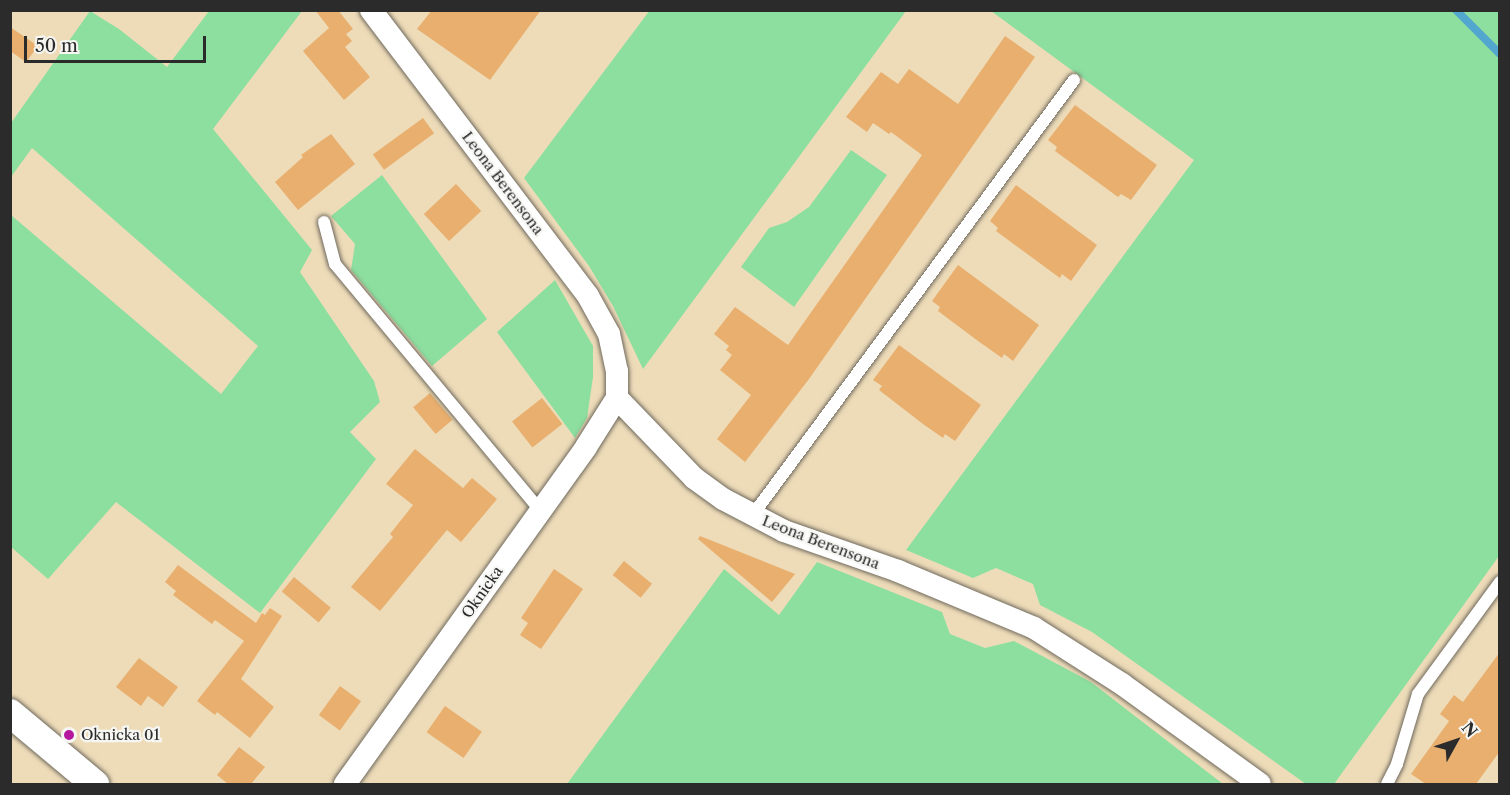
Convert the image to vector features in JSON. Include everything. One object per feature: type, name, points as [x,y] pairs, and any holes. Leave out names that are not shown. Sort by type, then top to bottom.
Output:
[{"type":"street","name":"Leona Berensona","points":[[371,10],[588,296],[609,334],[617,371],[617,398],[694,478],[712,493],[784,531],[971,599],[1034,628],[1122,684],[1260,784]]},
{"type":"street","name":"Oknicka","points":[[345,784],[586,447],[617,398]]},
{"type":"street","points":[[10,713],[95,784]]},
{"type":"lane","points":[[752,516],[1074,80]]},
{"type":"lane","points":[[324,222],[335,264],[540,510]]},
{"type":"lane","points":[[1387,784],[1397,764],[1410,712],[1418,694],[1500,582]]},
{"type":"green space","points":[[650,10],[906,11],[643,369],[613,306],[589,266],[524,178]]},
{"type":"green space","points":[[90,11],[119,29],[167,67],[209,11],[302,11],[213,129],[312,250],[300,272],[374,381],[380,402],[350,432],[376,459],[260,613],[116,502],[48,579],[11,547],[11,215],[221,394],[258,346],[32,148],[11,177],[11,123]]},
{"type":"green space","points":[[991,11],[1499,11],[1499,556],[1334,784],[1306,784],[1092,632],[1040,605],[1033,584],[996,568],[973,578],[906,550],[1194,160]]},
{"type":"green space","points":[[851,150],[887,175],[794,307],[741,267],[769,228],[787,222],[809,207]]},
{"type":"green space","points":[[382,175],[487,319],[432,366],[351,270],[355,244],[331,216]]},
{"type":"green space","points":[[555,280],[593,346],[593,377],[587,418],[575,438],[497,332]]},
{"type":"green space","points":[[817,562],[942,612],[950,634],[985,648],[1014,641],[1091,682],[1223,784],[567,784],[724,569],[779,615]]},
{"type":"building","points":[[315,10],[338,10],[353,29],[346,34],[352,41],[345,47],[370,77],[344,100],[303,51],[329,28]]},
{"type":"building","points":[[432,10],[541,10],[490,80],[417,29]]},
{"type":"building","points":[[10,27],[38,46],[26,62],[10,51]]},
{"type":"building","points":[[1005,36],[1035,57],[809,379],[745,462],[717,439],[751,395],[720,370],[732,355],[726,350],[729,346],[714,334],[735,307],[788,345],[922,155],[891,132],[889,134],[873,123],[867,132],[846,117],[881,72],[898,84],[909,69],[958,104]]},
{"type":"building","points":[[1075,105],[1157,165],[1131,200],[1121,194],[1118,197],[1055,151],[1057,147],[1048,140]]},
{"type":"building","points":[[423,118],[434,133],[384,170],[373,154]]},
{"type":"building","points":[[331,134],[355,164],[298,210],[275,182],[303,157],[301,155]]},
{"type":"building","points":[[456,184],[481,211],[449,241],[424,214]]},
{"type":"building","points":[[1016,185],[1097,245],[1071,281],[1062,274],[1060,278],[996,231],[998,228],[990,221]]},
{"type":"building","points":[[958,265],[1039,325],[1013,361],[1004,354],[1002,358],[978,341],[938,311],[940,307],[932,301]]},
{"type":"building","points":[[899,345],[981,405],[955,441],[945,434],[943,438],[923,424],[879,390],[882,386],[873,380]]},
{"type":"building","points":[[430,393],[452,420],[436,434],[413,407]]},
{"type":"building","points":[[542,398],[562,424],[532,447],[512,421]]},
{"type":"building","points":[[415,449],[463,488],[472,478],[497,499],[461,542],[447,530],[380,611],[351,587],[393,537],[390,534],[413,505],[386,484]]},
{"type":"building","points":[[700,536],[795,574],[772,602],[698,539]]},
{"type":"building","points":[[624,561],[652,584],[641,598],[613,575]]},
{"type":"building","points":[[178,565],[256,623],[262,613],[265,615],[270,608],[282,616],[241,679],[274,707],[250,738],[217,712],[215,715],[197,701],[244,641],[215,620],[212,624],[173,595],[176,591],[165,582]]},
{"type":"building","points":[[554,569],[583,589],[541,649],[520,635],[528,623],[521,618]]},
{"type":"building","points":[[294,577],[331,608],[319,622],[282,592]]},
{"type":"building","points":[[1500,652],[1500,751],[1476,784],[1426,784],[1411,774],[1449,721],[1440,714],[1454,695],[1463,702]]},
{"type":"building","points":[[139,658],[178,687],[163,707],[148,696],[141,706],[116,687]]},
{"type":"building","points":[[340,686],[361,701],[340,730],[319,715]]},
{"type":"building","points":[[445,706],[482,732],[464,758],[427,732]]},
{"type":"building","points":[[239,747],[265,767],[251,784],[228,784],[217,775]]},
{"type":"waterway","points":[[1456,10],[1500,54]]},
{"type":"place","name":"Oknicka 01","points":[[69,735]]}]
